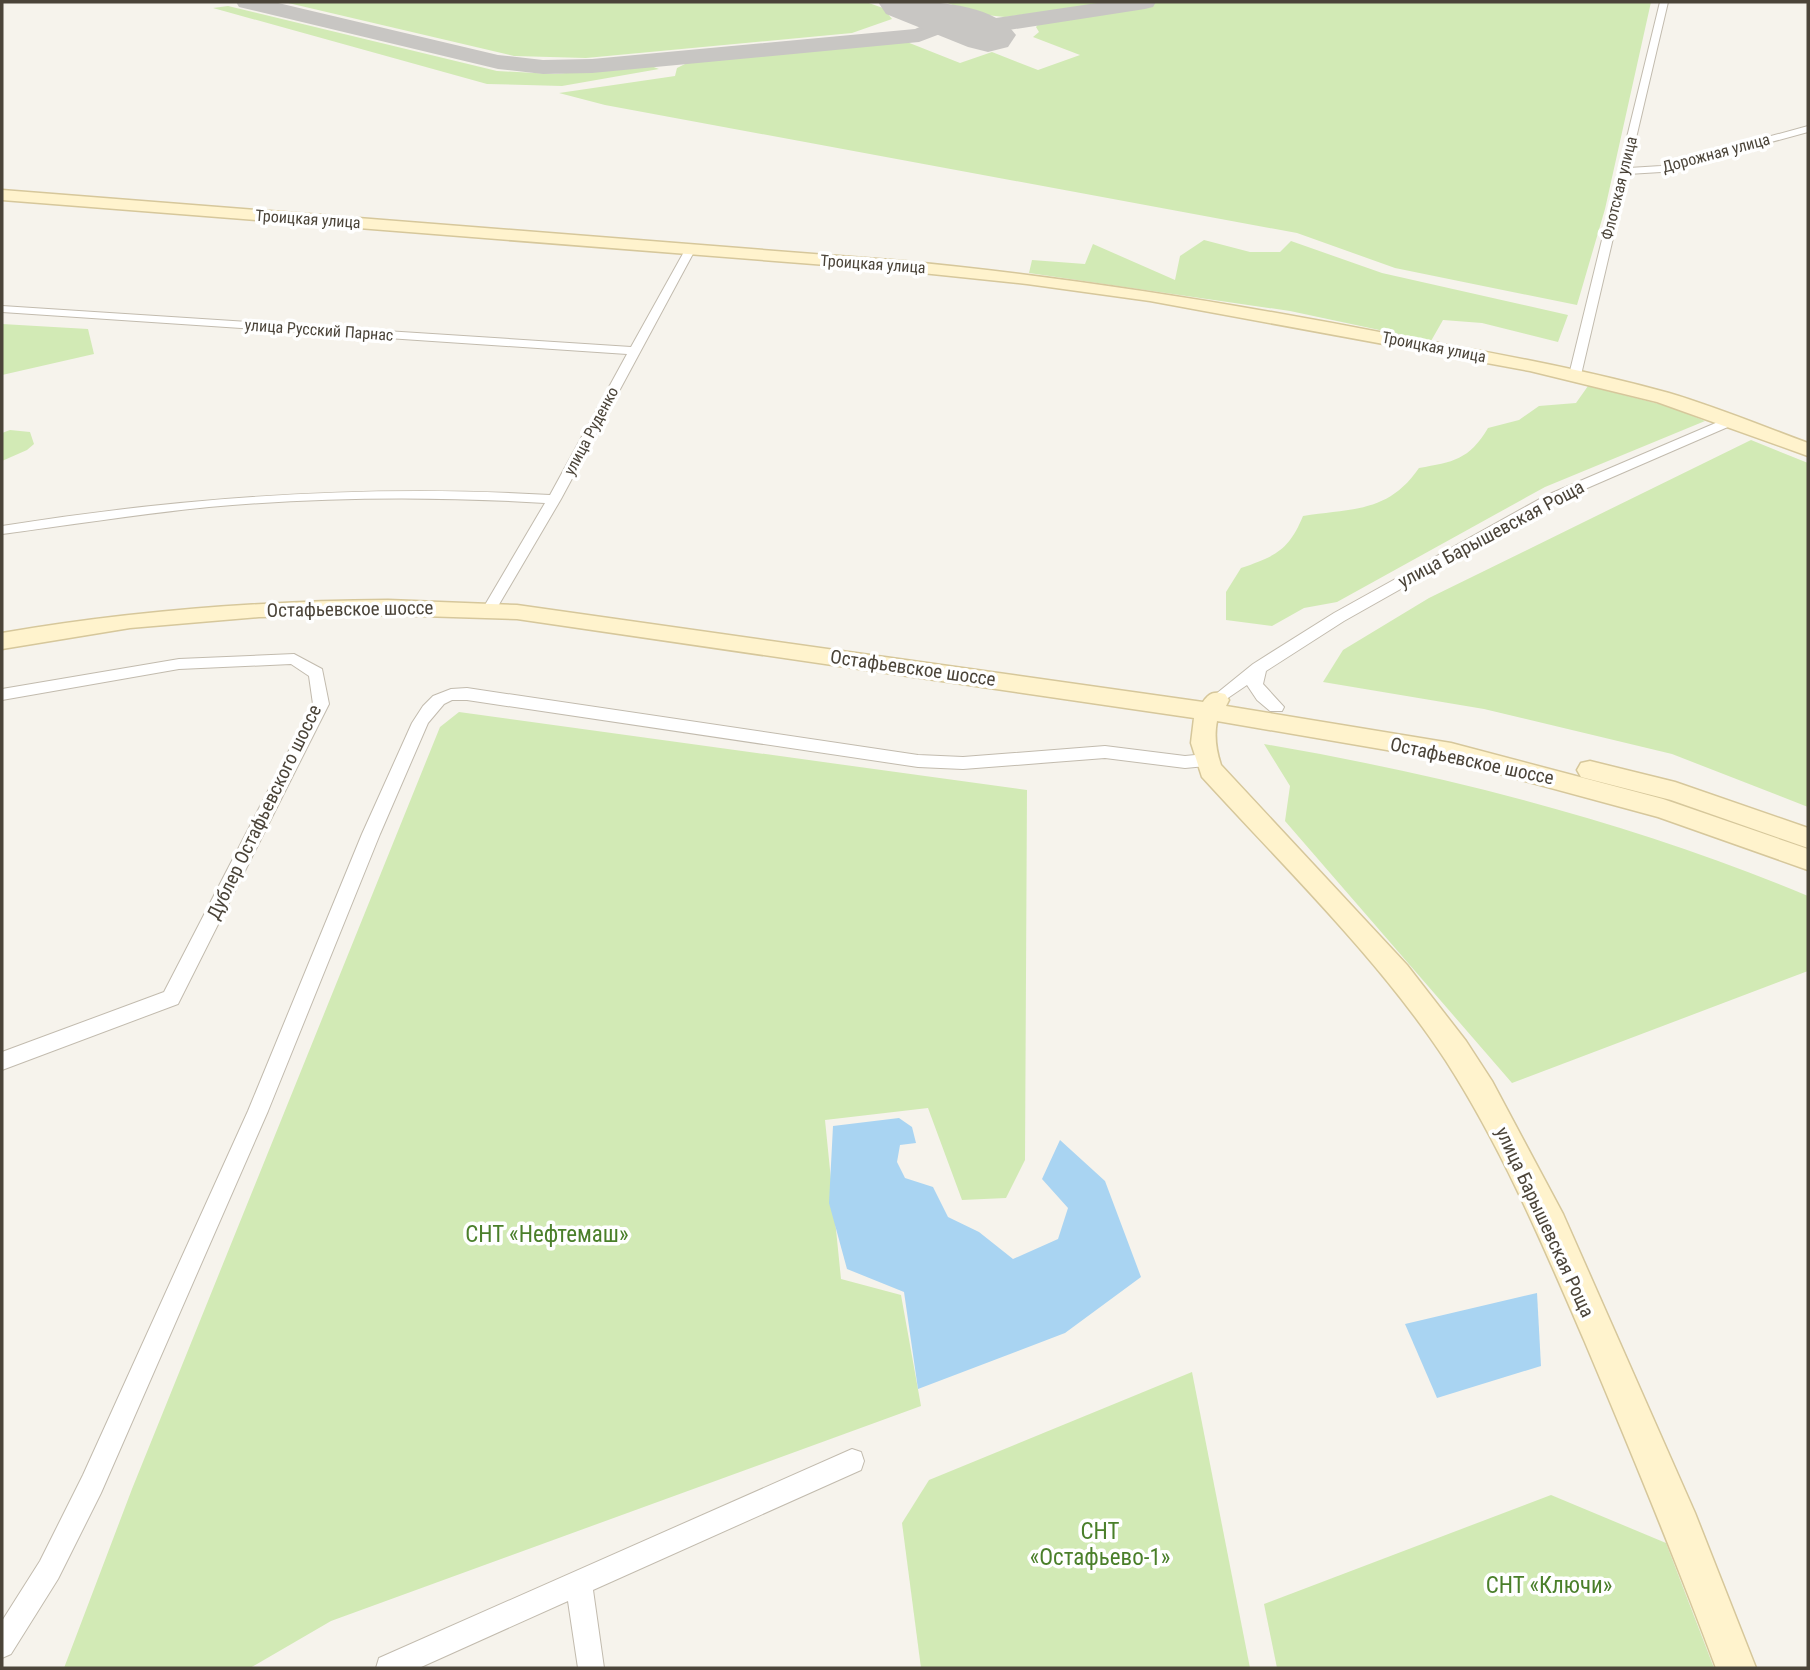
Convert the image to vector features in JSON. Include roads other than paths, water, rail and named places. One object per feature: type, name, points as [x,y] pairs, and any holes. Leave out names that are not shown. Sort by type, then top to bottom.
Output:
[{"type":"street","name":"Флотская улица","points":[[1575,375],[1664,2]]},
{"type":"street","name":"Дорожная улица","points":[[1623,171],[1661,169],[1808,129]]},
{"type":"street","name":"Троицкая улица","points":[[2,195],[930,268],[1016,278],[1277,317],[1575,375],[1664,398],[1732,420],[1808,450]]},
{"type":"street","name":"улица Руденко","points":[[493,604],[691,250]]},
{"type":"street","name":"улица Русский Парнас","points":[[2,309],[636,351]]},
{"type":"street","name":"улица Барышевская Роща","points":[[1213,705],[1259,668],[1339,617],[1550,499],[1732,420]]},
{"type":"street","points":[[2,530],[130,510],[276,497],[427,494],[554,499]]},
{"type":"street","name":"Остафьевское шоссе","points":[[2,629],[133,608],[327,595],[493,604],[636,627],[1213,705],[1451,752],[1663,809],[1808,860]]},
{"type":"street","name":"Остафьевское шоссе","points":[[2,641],[131,621],[225,612],[330,606],[431,607],[493,604]]},
{"type":"street","name":"Дублер Остафьевского шоссе","points":[[2,694],[179,664],[295,659],[316,673],[321,704],[171,998],[2,1061]]},
{"type":"street","points":[[1259,668],[1255,684],[1263,696],[1276,707]]},
{"type":"street","points":[[2,1644],[49,1570],[87,1496],[258,1111],[371,834],[420,723],[427,709],[436,701],[456,693],[467,694],[918,761],[963,763],[1105,752],[1185,762],[1206,760],[1203,726],[1213,705]]},
{"type":"street","name":"Остафьевское шоссе","points":[[1213,705],[1276,707],[1451,735],[1675,792],[1808,838]]},
{"type":"street","name":"улица Барышевская Роща","points":[[1206,760],[1219,781],[1397,974],[1455,1050],[1480,1091],[1551,1225],[1682,1527],[1737,1668]]},
{"type":"street","points":[[389,1668],[852,1461]]},
{"type":"street","points":[[579,1583],[591,1668]]},
{"type":"water","points":[[899,1118],[912,1127],[916,1143],[900,1145],[897,1162],[905,1178],[933,1187],[948,1217],[979,1232],[1013,1259],[1058,1239],[1068,1208],[1042,1179],[1060,1140],[1105,1181],[1141,1277],[1065,1333],[918,1389],[904,1292],[847,1269],[829,1203],[833,1126]]},
{"type":"water","points":[[1537,1293],[1541,1366],[1437,1398],[1405,1324]]},
{"type":"park label","name":"СНТ «Нефтемаш»","points":[[547,1234]]},
{"type":"park label","name":"СНТ «Остафьево-1»","points":[[1100,1544]]},
{"type":"park label","name":"СНТ «Ключи»","points":[[1549,1585]]}]
